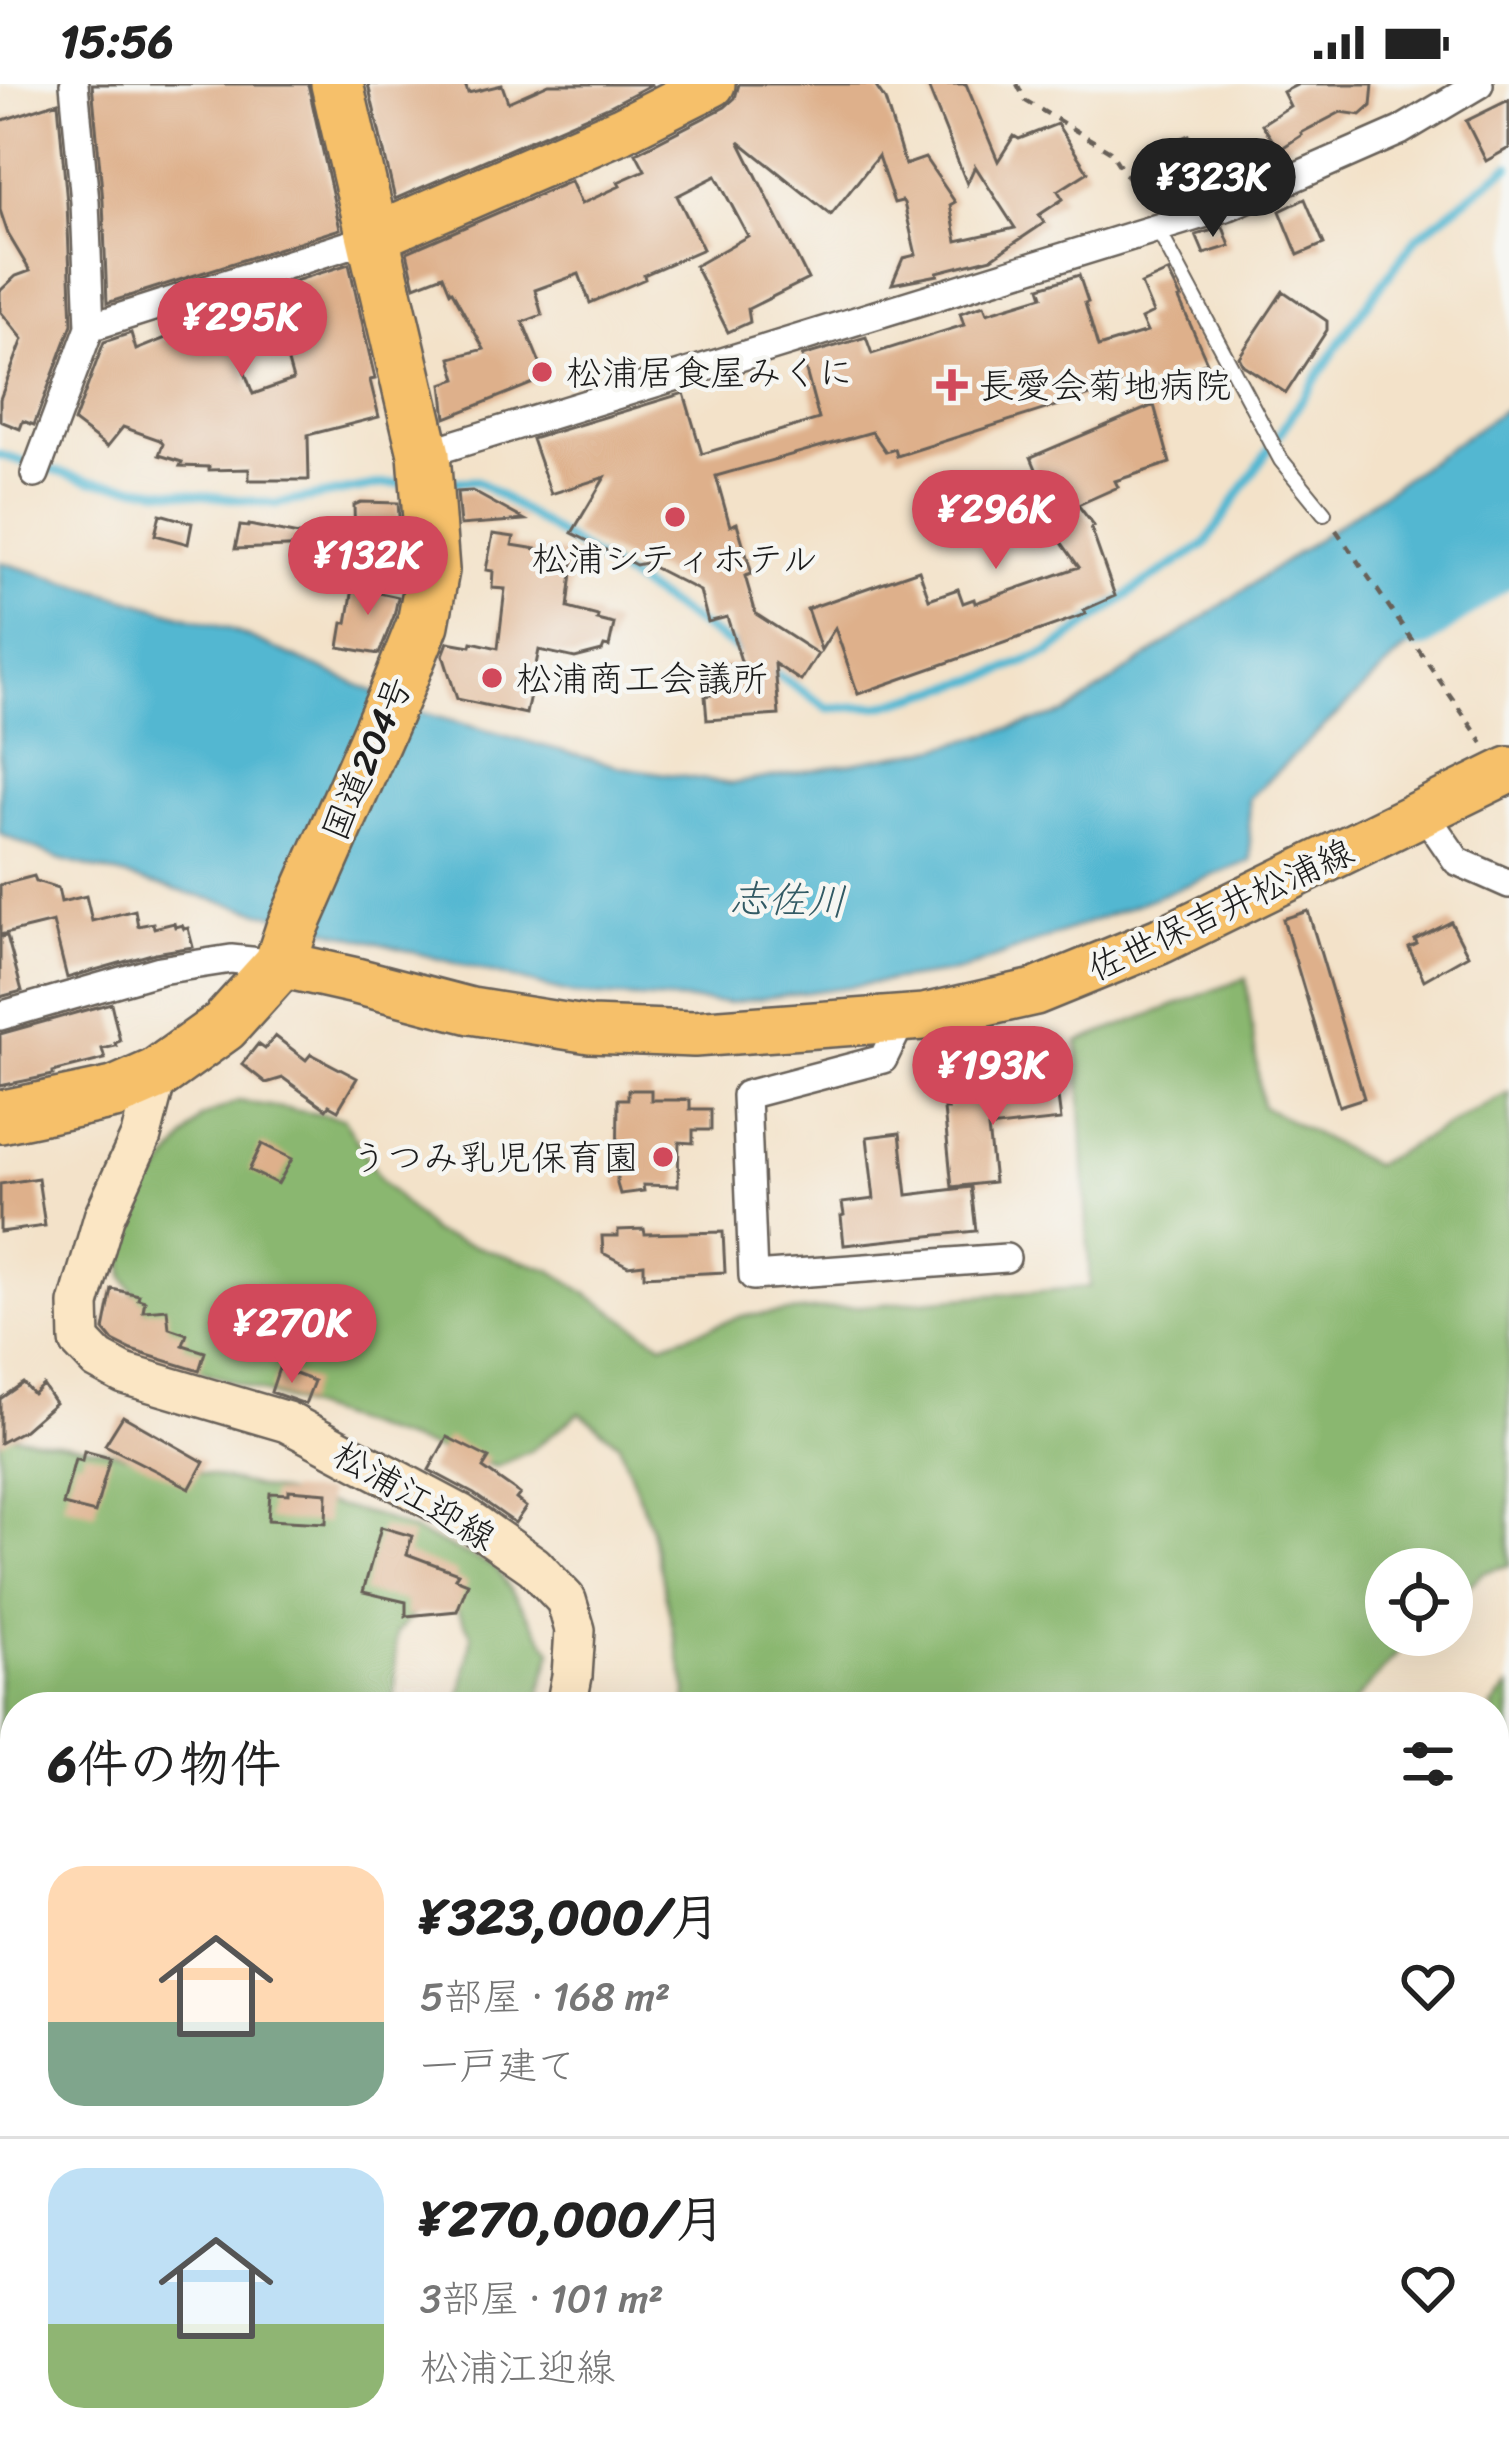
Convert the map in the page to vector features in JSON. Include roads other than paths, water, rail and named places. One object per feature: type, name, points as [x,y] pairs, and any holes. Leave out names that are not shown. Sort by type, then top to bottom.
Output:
[{"type":"highway","name":"国道204号","points":[[0,1117],[114,1093],[158,1074],[224,1026],[285,948],[423,624],[434,570],[424,454],[337,84]]},
{"type":"main road","points":[[374,237],[621,130],[652,97],[712,84]]},
{"type":"main road","name":"佐世保吉井松浦線","points":[[285,948],[356,981],[471,1011],[590,1030],[694,1034],[924,1017],[1035,992],[1160,941],[1506,771]]},
{"type":"main road","name":"松浦江迎線","points":[[158,1074],[141,1136],[104,1217],[79,1304],[80,1341],[98,1360],[124,1374],[286,1422],[460,1514],[534,1566],[566,1600],[575,1630],[569,1692]]},
{"type":"street","points":[[35,474],[90,327],[74,84]]},
{"type":"street","points":[[424,454],[1229,206],[1400,131],[1479,84]]},
{"type":"street","points":[[90,327],[374,237]]},
{"type":"street","points":[[1424,813],[1456,861],[1509,884]]},
{"type":"street","points":[[0,1016],[160,970],[285,948]]},
{"type":"street","points":[[904,1018],[883,1059],[746,1095],[753,1276],[1006,1258]]},
{"type":"lane","points":[[1156,226],[1281,460],[1324,513]]},
{"type":"water","points":[[1509,406],[1509,550],[1248,799],[1251,861],[961,971],[729,1003],[576,995],[59,859],[0,834],[0,562],[229,629],[423,713],[621,767],[731,784],[938,748],[1066,713]]},
{"type":"waterway","points":[[770,670],[828,708],[882,706],[989,676],[1050,652],[1205,545],[1353,323],[1417,237],[1509,166]]},
{"type":"waterway","points":[[0,455],[90,481],[276,504],[407,483]]},
{"type":"waterway","points":[[442,482],[477,481],[746,655]]},
{"type":"waterway","name":"志佐川","points":[[1417,624],[1509,558]]},
{"type":"place","name":"松浦居食屋みくに","points":[[542,372]]},
{"type":"place","name":"長愛会菊地病院","points":[[952,385]]},
{"type":"place","name":"松浦シティホテル","points":[[675,517]]},
{"type":"place","name":"松浦商工会議所","points":[[492,678]]},
{"type":"place","name":"うつみ乳児保育園","points":[[663,1157]]}]
